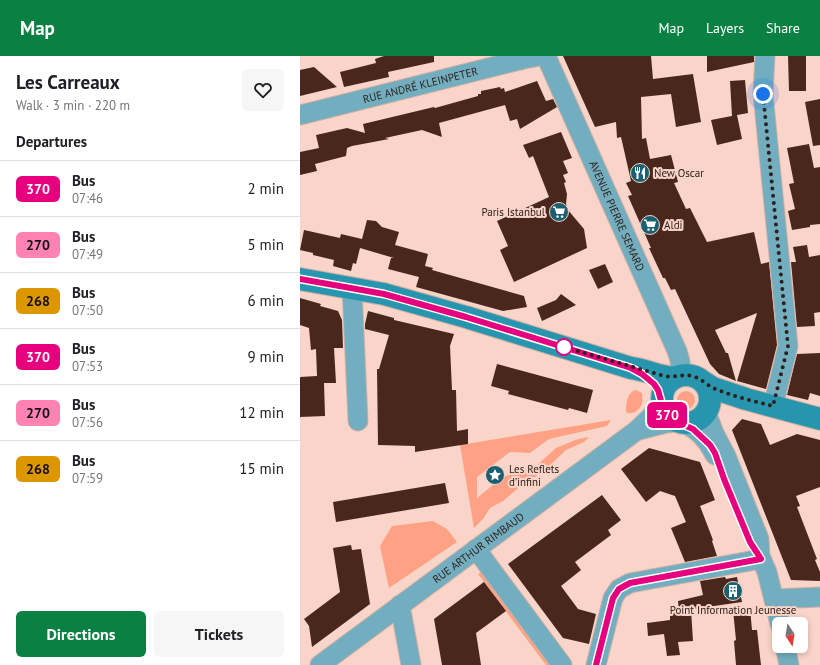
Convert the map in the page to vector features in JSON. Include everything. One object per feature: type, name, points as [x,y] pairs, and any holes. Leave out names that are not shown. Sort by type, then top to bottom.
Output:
[{"type":"main road","points":[[300,280],[384,294],[466,317],[631,368],[646,370],[664,376],[676,377],[690,375],[713,388],[746,399],[820,419]]},
{"type":"main road","points":[[631,368],[642,374],[654,384],[658,390],[665,413],[673,420],[680,423],[695,422],[707,411],[721,402],[735,399],[746,399]]},
{"type":"main road","points":[[662,404],[662,393],[664,388],[676,377]]},
{"type":"main road","points":[[699,379],[705,385],[709,393],[710,401],[707,411]]},
{"type":"street","name":"RUE ANDRÉ KLEINPETER","points":[[300,115],[540,56]]},
{"type":"street","name":"AVENUE PIERRE SEMARD","points":[[546,56],[677,351],[681,366],[680,373],[676,377]]},
{"type":"street","points":[[765,56],[763,94],[788,346],[773,406]]},
{"type":"street","points":[[352,288],[358,421]]},
{"type":"street","points":[[636,431],[662,404]]},
{"type":"street","points":[[707,411],[712,428],[723,449],[759,540],[761,557]]},
{"type":"street","points":[[636,431],[661,424],[680,423],[693,429],[710,445],[715,453],[750,542],[761,557],[767,572],[778,617]]},
{"type":"street","name":"RUE ARTHUR RIMBAUD","points":[[320,665],[636,431]]},
{"type":"street","points":[[476,549],[562,665]]},
{"type":"street","points":[[596,665],[613,598],[619,589],[630,583],[761,557]]},
{"type":"street","points":[[774,599],[820,597]]},
{"type":"street","points":[[400,605],[411,665]]},
{"type":"street","points":[[786,653],[789,665]]},
{"type":"shaded area","points":[[636,390],[642,393],[642,403],[636,412],[628,413],[626,412],[626,405],[629,396]]},
{"type":"shaded area","points":[[682,391],[690,391],[695,396],[693,407],[690,409],[682,409],[677,404],[677,396]]},
{"type":"shaded area","points":[[611,420],[607,426],[549,439],[530,453],[510,452],[477,477],[477,498],[503,477],[535,467],[556,448],[578,439],[589,437],[584,442],[566,450],[543,472],[524,483],[503,501],[490,508],[483,519],[474,528],[460,445]]},
{"type":"shaded area","points":[[433,521],[447,529],[457,542],[389,588],[380,546],[392,526]]},
{"type":"shaded area","points":[[483,571],[553,665],[546,665],[478,574]]},
{"type":"building","points":[[384,56],[434,56],[434,62],[388,72],[389,77],[344,87],[340,72],[376,63],[375,59]]},
{"type":"building","points":[[563,56],[651,56],[653,79],[693,74],[701,122],[676,127],[671,94],[641,97],[642,139],[646,138],[650,159],[671,155],[678,182],[674,183],[686,209],[690,208],[707,242],[754,232],[761,264],[769,262],[777,345],[766,389],[737,381],[757,313],[715,330],[726,353],[728,353],[736,381],[719,374],[710,364],[675,289],[671,290],[665,278],[663,278],[628,196],[632,195],[626,183],[631,181],[621,137],[617,138],[616,122],[595,127]]},
{"type":"building","points":[[707,56],[754,56],[754,62],[707,72]]},
{"type":"building","points":[[788,56],[806,56],[806,91],[789,91]]},
{"type":"building","points":[[314,67],[337,87],[300,96],[300,70]]},
{"type":"building","points":[[745,80],[748,113],[732,116],[730,81]]},
{"type":"building","points":[[537,81],[546,101],[553,99],[557,107],[520,129],[517,119],[510,121],[505,105],[439,123],[442,137],[422,130],[385,138],[389,139],[352,146],[347,148],[346,156],[315,164],[317,171],[300,175],[300,152],[319,148],[316,135],[347,128],[365,133],[363,124],[435,108],[478,96],[478,94],[481,94],[481,91],[500,87],[501,89],[504,88],[505,92]]},
{"type":"building","points":[[820,99],[820,145],[813,146],[805,102]]},
{"type":"building","points":[[737,115],[742,139],[717,145],[711,120]]},
{"type":"building","points":[[561,132],[572,158],[563,161],[568,173],[563,175],[566,182],[564,183],[567,194],[566,204],[568,210],[584,229],[587,248],[514,282],[500,250],[508,246],[497,221],[549,197],[533,156],[529,158],[523,145]]},
{"type":"building","points":[[809,144],[814,168],[820,167],[820,224],[792,230],[788,211],[795,209],[789,184],[794,183],[787,148]]},
{"type":"building","points":[[367,220],[376,221],[382,227],[399,232],[395,245],[428,254],[425,266],[433,268],[432,270],[524,296],[527,307],[503,311],[416,287],[419,277],[388,269],[391,258],[394,258],[360,248],[356,264],[353,263],[351,271],[333,266],[334,260],[300,250],[304,230],[340,238],[341,234],[362,239]]},
{"type":"building","points":[[807,245],[809,257],[820,255],[820,312],[814,313],[815,326],[797,327],[791,262],[796,262],[793,247]]},
{"type":"building","points":[[605,264],[613,282],[598,289],[589,270]]},
{"type":"building","points":[[561,294],[576,305],[542,321],[537,308],[556,300]]},
{"type":"building","points":[[300,298],[338,311],[342,320],[343,348],[334,348],[336,383],[324,383],[325,416],[300,417],[300,377],[317,376],[316,349],[311,350],[309,328],[300,325]]},
{"type":"building","points":[[368,311],[394,318],[394,320],[454,334],[450,346],[452,390],[456,390],[457,431],[468,429],[468,444],[415,452],[415,446],[378,445],[377,369],[379,369],[389,335],[365,329]]},
{"type":"building","points":[[820,353],[820,396],[810,393],[808,400],[787,395],[797,354]]},
{"type":"building","points":[[497,364],[593,390],[587,413],[569,408],[568,410],[508,394],[509,391],[491,386]]},
{"type":"building","points":[[742,419],[761,424],[770,445],[797,434],[820,440],[820,487],[796,496],[800,506],[797,507],[817,559],[815,560],[820,572],[820,581],[791,580],[732,430]]},
{"type":"building","points":[[649,448],[700,462],[715,500],[700,506],[713,540],[712,541],[717,556],[685,562],[671,528],[686,522],[675,496],[660,491],[646,502],[621,469]]},
{"type":"building","points":[[445,483],[449,503],[336,522],[333,502]]},
{"type":"building","points":[[602,495],[621,520],[608,530],[611,535],[575,562],[581,570],[561,586],[578,609],[596,614],[589,644],[563,638],[508,564]]},
{"type":"building","points":[[351,545],[352,550],[361,549],[370,604],[312,647],[309,626],[304,619],[340,592],[333,548]]},
{"type":"building","points":[[725,577],[726,579],[737,577],[742,602],[679,611],[678,601],[703,595],[700,581]]},
{"type":"building","points":[[484,582],[506,611],[476,633],[481,665],[442,665],[434,619]]},
{"type":"building","points":[[750,608],[752,630],[757,630],[761,665],[736,665],[734,641],[736,640],[733,610]]},
{"type":"building","points":[[691,610],[693,641],[678,642],[680,655],[667,656],[664,634],[648,636],[647,623],[670,620],[670,613]]},
{"type":"bus line","name":"370","points":[[300,279],[384,294],[466,317],[631,368],[649,378],[654,384],[660,395],[665,413],[669,417],[693,429],[710,445],[715,453],[750,542],[761,559],[630,583],[619,589],[613,598],[596,665]]},
{"type":"place","name":"New Oscar","points":[[640,173]]},
{"type":"place","name":"Paris Istanbul","points":[[559,212]]},
{"type":"place","name":"Aldi","points":[[650,225]]},
{"type":"place","name":"Les Reflets d’infini","points":[[495,475]]},
{"type":"place","name":"Point Information Jeunesse","points":[[733,591]]},
{"type":"route","points":[[564,347],[631,368],[646,370],[664,376],[675,378],[690,375],[716,389],[773,406],[788,346],[763,94]]}]
